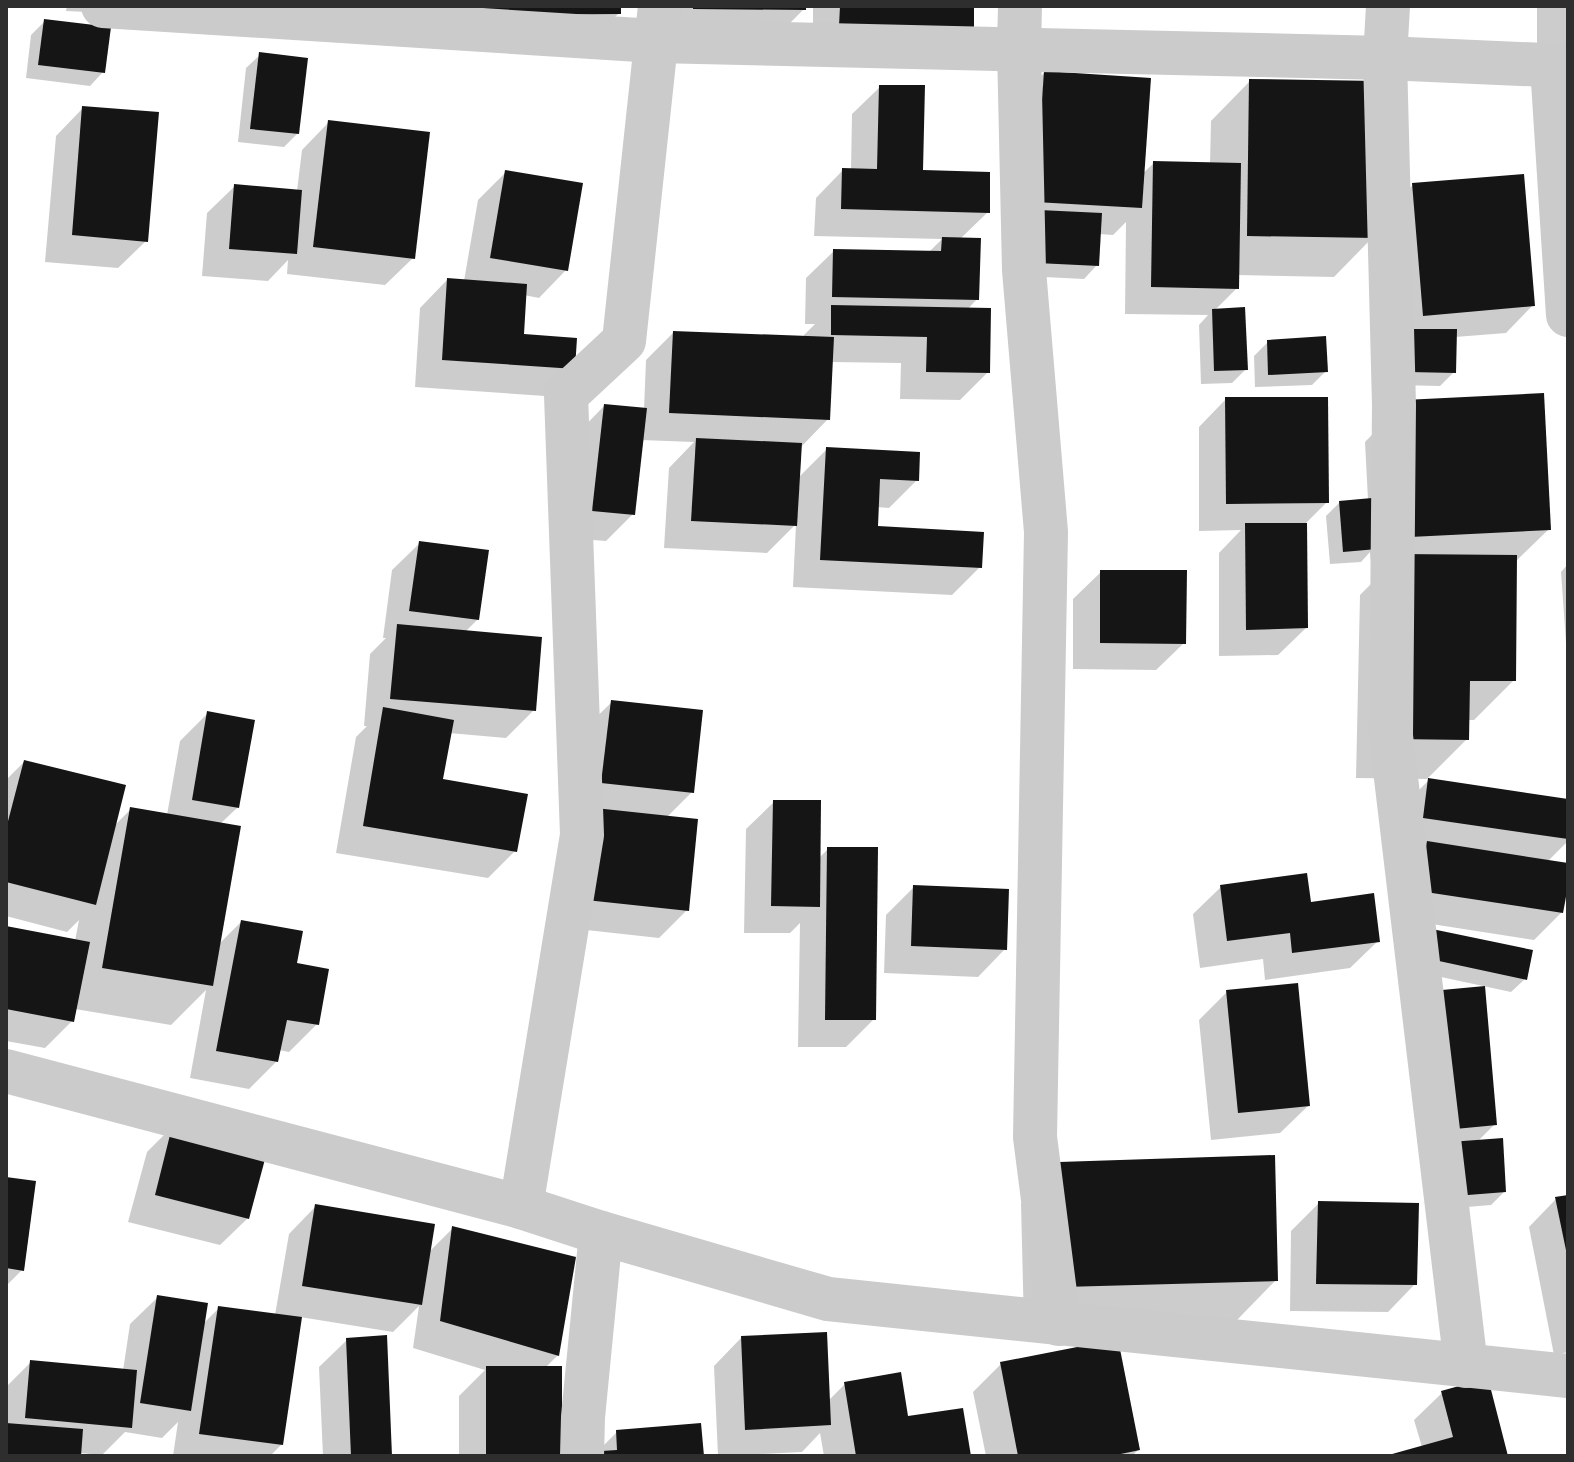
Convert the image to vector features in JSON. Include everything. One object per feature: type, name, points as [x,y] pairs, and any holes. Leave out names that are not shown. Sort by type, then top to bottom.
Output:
[{"type":"street","points":[[103,6],[657,23],[1019,27],[1385,58],[1560,66],[1568,315]]},
{"type":"street","points":[[1388,6],[1385,58],[1394,405],[1391,736],[1466,1366]]},
{"type":"street","points":[[521,1207],[582,835],[566,395],[624,341],[657,23]]},
{"type":"street","points":[[1019,27],[1024,270],[1046,532],[1035,1137],[1059,1324]]},
{"type":"street","points":[[6,1071],[521,1207],[828,1299],[1568,1376]]},
{"type":"street","points":[[582,1456],[601,1233]]},
{"type":"building","points":[[484,6],[621,6],[621,14],[484,15]]},
{"type":"building","points":[[693,6],[806,6],[806,10],[693,9]]},
{"type":"building","points":[[840,6],[974,6],[974,29],[839,26]]},
{"type":"building","points":[[44,19],[111,27],[105,73],[38,65]]},
{"type":"building","points":[[259,52],[308,58],[299,134],[250,129]]},
{"type":"building","points":[[1044,71],[1151,78],[1142,208],[1035,202]]},
{"type":"building","points":[[1249,79],[1379,81],[1375,238],[1247,236]]},
{"type":"building","points":[[879,85],[925,85],[923,170],[990,172],[990,213],[841,209],[842,168],[877,169]]},
{"type":"building","points":[[82,106],[159,112],[148,242],[72,235]]},
{"type":"building","points":[[328,120],[430,132],[415,259],[313,247]]},
{"type":"building","points":[[1153,161],[1241,163],[1239,289],[1151,287]]},
{"type":"building","points":[[505,170],[583,183],[568,271],[490,258]]},
{"type":"building","points":[[1524,174],[1535,306],[1423,316],[1412,183]]},
{"type":"building","points":[[234,184],[302,190],[297,254],[229,249]]},
{"type":"building","points":[[1039,210],[1102,213],[1099,266],[1037,263]]},
{"type":"building","points":[[942,237],[981,238],[979,300],[832,297],[833,249],[941,251]]},
{"type":"building","points":[[447,278],[527,284],[524,334],[577,338],[575,369],[442,360]]},
{"type":"building","points":[[831,305],[991,308],[990,373],[926,372],[927,337],[831,335]]},
{"type":"building","points":[[1245,307],[1248,370],[1214,371],[1212,309]]},
{"type":"building","points":[[1410,329],[1457,329],[1456,373],[1409,372]]},
{"type":"building","points":[[673,331],[834,337],[830,420],[669,413]]},
{"type":"building","points":[[1326,336],[1328,372],[1268,375],[1267,340]]},
{"type":"building","points":[[1544,393],[1551,530],[1410,537],[1404,400]]},
{"type":"building","points":[[1225,397],[1328,397],[1329,503],[1226,504]]},
{"type":"building","points":[[604,404],[647,408],[635,515],[592,511]]},
{"type":"building","points":[[696,438],[802,443],[797,526],[691,521]]},
{"type":"building","points":[[826,447],[920,452],[919,481],[880,479],[878,526],[984,532],[982,568],[820,560]]},
{"type":"building","points":[[1372,498],[1377,549],[1343,552],[1339,501]]},
{"type":"building","points":[[1245,523],[1307,523],[1308,628],[1246,630]]},
{"type":"building","points":[[419,541],[489,550],[479,620],[409,611]]},
{"type":"building","points":[[1399,554],[1517,555],[1516,681],[1470,681],[1469,740],[1395,739]]},
{"type":"building","points":[[1100,570],[1187,570],[1186,644],[1100,643]]},
{"type":"building","points":[[397,624],[542,637],[536,711],[390,699]]},
{"type":"building","points":[[611,700],[703,710],[694,793],[601,783]]},
{"type":"building","points":[[383,707],[454,720],[443,779],[528,794],[517,852],[363,826]]},
{"type":"building","points":[[207,711],[255,720],[239,808],[192,800]]},
{"type":"building","points":[[24,760],[126,785],[96,905],[6,882],[6,829]]},
{"type":"building","points":[[1428,778],[1568,799],[1568,839],[1423,818]]},
{"type":"building","points":[[773,800],[821,800],[820,907],[771,906]]},
{"type":"building","points":[[130,807],[241,826],[213,986],[102,968]]},
{"type":"building","points":[[595,808],[698,819],[689,911],[586,900]]},
{"type":"building","points":[[1427,841],[1568,863],[1563,913],[1419,891]]},
{"type":"building","points":[[827,847],[878,847],[876,1020],[825,1020]]},
{"type":"building","points":[[1307,873],[1311,902],[1374,893],[1380,942],[1292,953],[1290,933],[1227,941],[1220,885]]},
{"type":"building","points":[[913,885],[1009,889],[1007,950],[911,946]]},
{"type":"building","points":[[241,920],[303,931],[297,963],[329,969],[319,1025],[287,1020],[278,1062],[216,1051]]},
{"type":"building","points":[[6,926],[90,942],[74,1022],[6,1009]]},
{"type":"building","points":[[1432,929],[1533,950],[1527,980],[1425,958]]},
{"type":"building","points":[[1298,983],[1310,1106],[1238,1113],[1226,990]]},
{"type":"building","points":[[1485,986],[1497,1125],[1455,1129],[1442,990]]},
{"type":"building","points":[[173,1123],[268,1148],[249,1219],[155,1195]]},
{"type":"building","points":[[1503,1138],[1506,1192],[1455,1196],[1450,1142]]},
{"type":"building","points":[[1275,1155],[1278,1281],[1063,1287],[1059,1162]]},
{"type":"building","points":[[6,1177],[36,1181],[24,1271],[6,1268]]},
{"type":"building","points":[[1568,1195],[1568,1254],[1567,1255],[1555,1197]]},
{"type":"building","points":[[1318,1201],[1419,1203],[1417,1285],[1316,1284]]},
{"type":"building","points":[[315,1204],[435,1224],[422,1305],[302,1286]]},
{"type":"building","points":[[452,1226],[576,1257],[559,1356],[440,1321]]},
{"type":"building","points":[[157,1295],[208,1303],[191,1411],[140,1403]]},
{"type":"building","points":[[218,1306],[302,1317],[283,1445],[199,1434]]},
{"type":"building","points":[[827,1332],[831,1425],[745,1430],[741,1336]]},
{"type":"building","points":[[387,1335],[392,1456],[351,1456],[346,1338]]},
{"type":"building","points":[[1118,1339],[1140,1450],[1111,1456],[1018,1456],[1000,1362]]},
{"type":"building","points":[[30,1360],[137,1370],[132,1428],[25,1418]]},
{"type":"building","points":[[486,1366],[562,1366],[562,1456],[486,1456]]},
{"type":"building","points":[[901,1372],[908,1416],[963,1408],[971,1456],[856,1456],[844,1382]]},
{"type":"building","points":[[1488,1378],[1508,1456],[1385,1456],[1453,1437],[1441,1391]]},
{"type":"building","points":[[6,1423],[83,1429],[81,1456],[6,1456]]},
{"type":"building","points":[[701,1423],[704,1456],[588,1456],[587,1452],[617,1450],[616,1430]]}]
